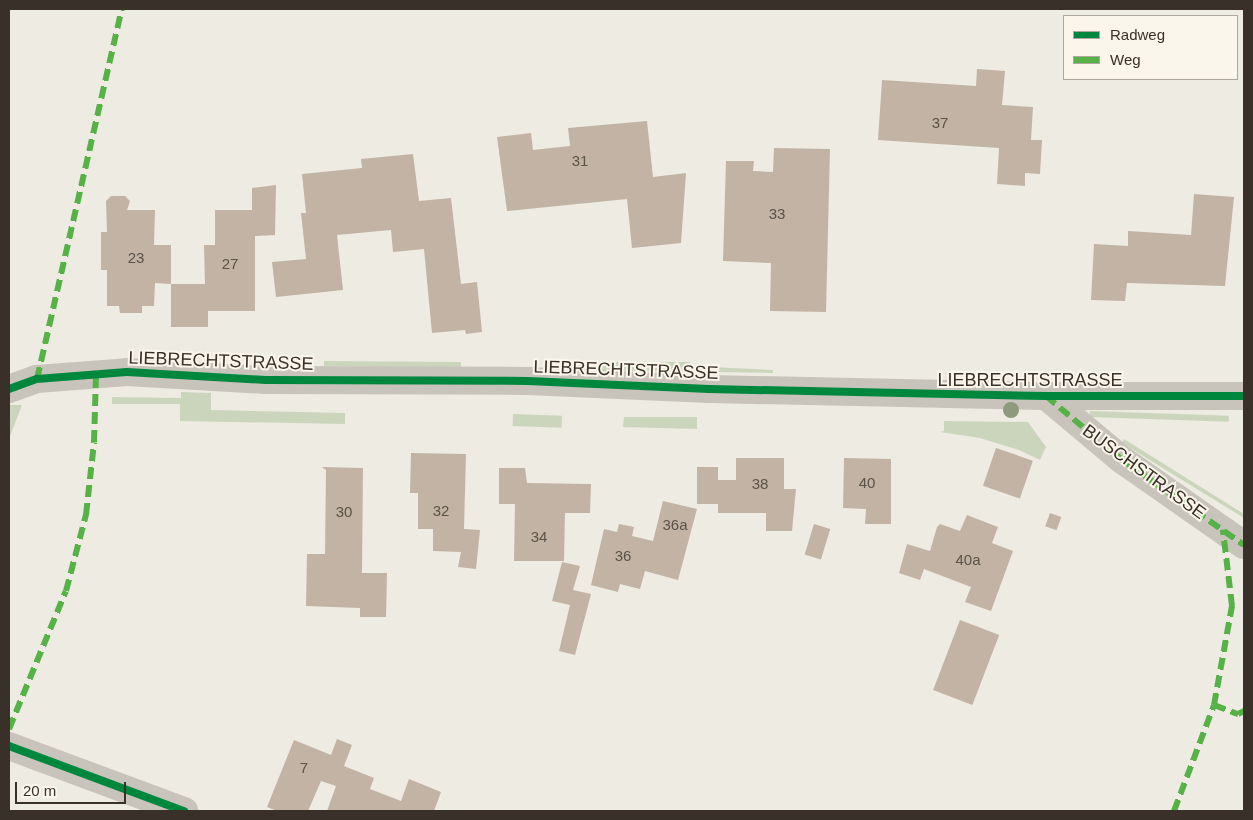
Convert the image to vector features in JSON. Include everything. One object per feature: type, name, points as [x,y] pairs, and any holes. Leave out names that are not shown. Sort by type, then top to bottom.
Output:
[{"type":"street","name":"LIEBRECHTSTRASSE","points":[[9,388],[37,379],[127,372],[266,380],[528,381],[709,389],[1046,396],[1244,396]]},
{"type":"street","name":"BUSCHSTRASSE","points":[[1046,396],[1121,459],[1244,545]]},
{"type":"street","points":[[9,746],[184,811]]},
{"type":"green space","points":[[324,361],[461,362],[461,369],[324,366]]},
{"type":"green space","points":[[574,362],[690,362],[690,366],[773,370],[773,373],[574,370]]},
{"type":"green space","points":[[181,392],[211,393],[211,410],[345,413],[345,424],[180,421],[180,404],[112,404],[112,397],[181,398]]},
{"type":"green space","points":[[9,405],[22,405],[9,439]]},
{"type":"green space","points":[[1090,411],[1229,416],[1229,422],[1090,417]]},
{"type":"green space","points":[[513,414],[562,416],[562,428],[513,426]]},
{"type":"green space","points":[[624,417],[697,417],[697,429],[623,427]]},
{"type":"green space","points":[[944,421],[1028,422],[1046,447],[1040,460],[1019,450],[980,438],[940,432],[944,431]]},
{"type":"green space","points":[[1124,439],[1244,514],[1244,518],[1122,443]]},
{"type":"building","points":[[977,69],[1005,71],[1002,105],[1033,107],[1031,140],[1042,140],[1040,174],[1025,173],[1025,186],[997,184],[999,148],[878,140],[882,80],[976,86]]},
{"type":"building","points":[[647,121],[653,177],[686,173],[681,243],[632,248],[627,199],[507,211],[497,137],[531,133],[533,150],[570,146],[568,128]]},
{"type":"building","points":[[774,148],[830,149],[826,312],[770,311],[771,263],[723,261],[726,161],[754,161],[753,171],[773,172]]},
{"type":"building","points":[[413,154],[419,201],[451,198],[461,284],[477,282],[482,332],[466,334],[465,330],[432,333],[424,249],[393,252],[391,230],[337,235],[343,290],[276,297],[272,262],[306,259],[301,213],[306,213],[302,174],[362,168],[361,159]]},
{"type":"building","points":[[276,185],[275,235],[255,236],[255,311],[208,311],[208,327],[171,327],[171,284],[205,284],[204,245],[215,245],[215,210],[252,210],[252,188]]},
{"type":"building","points":[[1194,194],[1234,197],[1225,286],[1127,283],[1125,301],[1091,300],[1094,244],[1128,246],[1128,231],[1191,235]]},
{"type":"building","points":[[111,196],[125,196],[130,201],[127,210],[155,210],[154,245],[171,245],[171,284],[155,283],[154,306],[142,306],[142,313],[120,313],[119,306],[107,306],[107,270],[101,270],[101,232],[107,232],[106,201]]},
{"type":"building","points":[[996,448],[1033,461],[1020,499],[983,486]]},
{"type":"building","points":[[411,453],[466,454],[464,529],[480,530],[476,569],[458,567],[461,552],[433,551],[433,529],[418,529],[418,493],[410,493]]},
{"type":"building","points":[[736,458],[784,458],[784,489],[796,489],[792,531],[766,531],[766,513],[718,513],[718,504],[697,504],[697,467],[718,467],[718,480],[736,480]]},
{"type":"building","points":[[844,458],[891,459],[891,524],[865,524],[866,509],[843,508]]},
{"type":"building","points":[[322,467],[363,468],[362,573],[387,573],[386,617],[360,617],[360,608],[306,606],[307,554],[325,554],[326,470]]},
{"type":"building","points":[[499,468],[525,468],[527,483],[591,484],[590,513],[565,513],[564,561],[514,561],[515,504],[499,504]]},
{"type":"building","points":[[663,501],[697,509],[678,580],[645,571],[640,589],[620,584],[618,592],[591,585],[604,529],[617,532],[619,524],[634,527],[632,536],[653,541]]},
{"type":"building","points":[[1050,513],[1061,517],[1056,530],[1045,526]]},
{"type":"building","points":[[967,515],[998,527],[992,543],[1013,551],[991,611],[965,602],[971,587],[924,569],[920,580],[899,573],[907,544],[930,551],[937,527],[940,524],[960,531]]},
{"type":"building","points":[[814,524],[830,529],[821,560],[805,555]]},
{"type":"building","points":[[562,562],[580,566],[573,590],[591,594],[575,655],[559,651],[570,605],[552,601]]},
{"type":"building","points":[[960,620],[999,635],[972,705],[933,690]]},
{"type":"building","points":[[337,739],[352,745],[344,766],[374,778],[370,789],[401,801],[409,779],[441,792],[434,811],[327,811],[336,786],[321,781],[308,811],[277,811],[267,807],[294,740],[331,755]]},
{"type":"marked path","points":[[37,379],[122,9]]},
{"type":"marked path","points":[[9,729],[66,591],[86,515],[94,442],[96,374]]},
{"type":"marked path","points":[[1046,396],[1121,459],[1244,545]]},
{"type":"marked path","points":[[1174,811],[1214,705],[1232,606],[1223,530]]},
{"type":"marked path","points":[[1214,705],[1238,714],[1244,711]]},
{"type":"cycle path","points":[[9,389],[37,379],[127,372],[266,380],[528,381],[709,389],[1046,396],[1244,396]]},
{"type":"cycle path","points":[[9,746],[184,811]]}]
